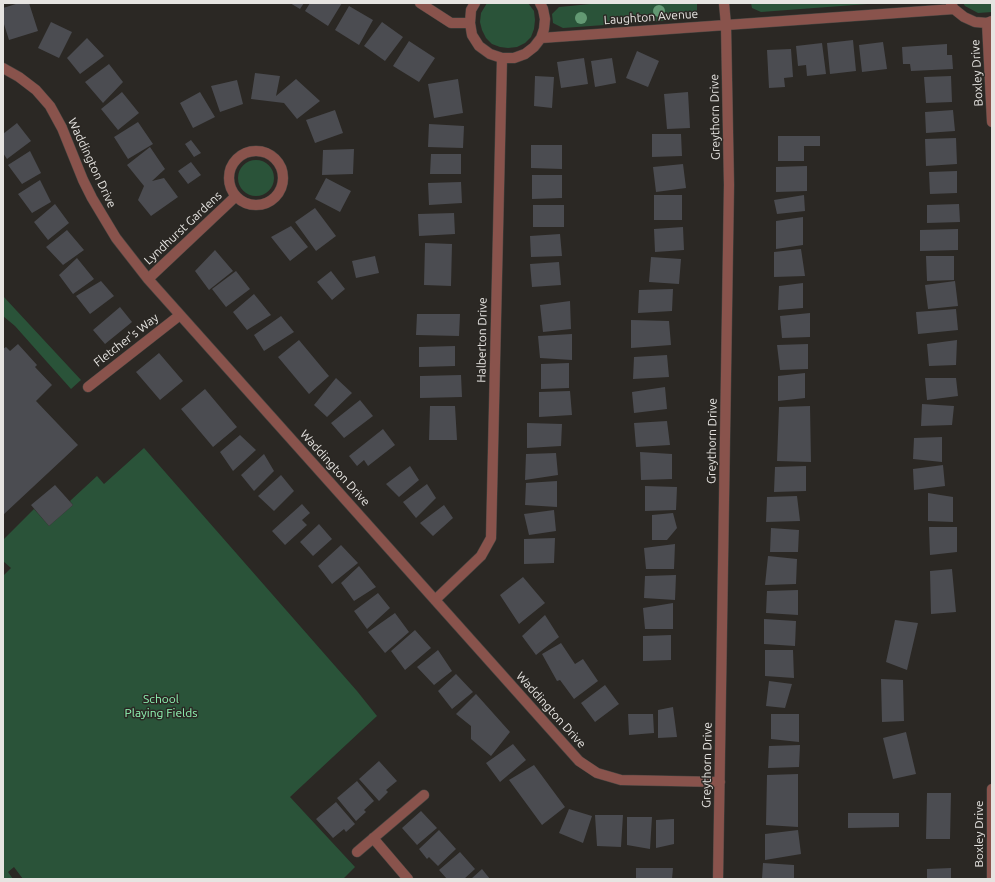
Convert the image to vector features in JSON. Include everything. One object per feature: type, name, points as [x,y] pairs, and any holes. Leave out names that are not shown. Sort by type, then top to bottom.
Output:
[{"type":"street","points":[[420,3],[451,23],[470,22]]},
{"type":"street","points":[[475,3],[471,10],[470,22],[472,35],[479,46],[490,54],[502,58],[514,58],[525,54],[534,48],[541,38],[545,19],[540,3]]},
{"type":"street","name":"Greythorn Drive","points":[[718,879],[729,185],[726,25],[724,3]]},
{"type":"street","name":"Laughton Avenue","points":[[541,38],[726,25],[953,6],[964,17],[975,22],[990,22]]},
{"type":"street","name":"Boxley Drive","points":[[990,22],[992,122]]},
{"type":"street","name":"Halberton Drive","points":[[435,600],[481,556],[490,538],[502,58]]},
{"type":"street","name":"Waddington Drive","points":[[3,68],[19,77],[36,90],[50,106],[62,128],[92,198],[116,238],[148,279],[579,761],[597,773],[621,780],[720,782]]},
{"type":"street","name":"Lyndhurst Gardens","points":[[260,150],[270,153],[282,167],[284,177],[278,195],[271,201],[262,204],[252,204],[243,201],[236,196],[231,187],[229,178],[230,169],[235,161],[242,154],[251,151],[260,150]]},
{"type":"street","name":"Lyndhurst Gardens","points":[[148,279],[236,196]]},
{"type":"street","name":"Fletcher's Way","points":[[88,386],[180,315]]},
{"type":"street","name":"Boxley Drive","points":[[992,789],[992,879]]},
{"type":"street","points":[[357,852],[424,795]]},
{"type":"street","points":[[373,838],[408,879]]},
{"type":"green space","points":[[487,3],[528,3],[534,11],[535,20],[531,37],[525,43],[517,47],[508,48],[492,44],[486,38],[480,22],[481,13]]},
{"type":"green space","points":[[601,3],[697,3],[697,12],[688,19],[563,28],[553,23],[552,14],[559,7]]},
{"type":"green space","points":[[751,3],[881,3],[761,12],[752,8]]},
{"type":"green space","points":[[963,3],[992,3],[992,12],[978,13],[965,6]]},
{"type":"green space","points":[[256,160],[269,165],[274,178],[269,191],[256,196],[243,191],[238,178],[243,165]]},
{"type":"green space","points":[[3,296],[81,380],[71,389],[15,326],[3,316]]},
{"type":"green space","name":"School Playing Fields","points":[[144,448],[357,691],[377,716],[290,797],[355,867],[343,879],[23,879],[14,867],[8,872],[13,879],[3,879],[3,576],[11,568],[3,561],[3,540],[34,509],[49,526],[73,505],[70,501],[97,476],[104,484]]},
{"type":"building","points":[[19,3],[29,3],[38,31],[9,40],[3,21],[3,8]]},
{"type":"building","points":[[290,3],[304,3],[300,9]]},
{"type":"building","points":[[310,3],[342,3],[328,26],[305,11]]},
{"type":"building","points":[[349,6],[373,20],[359,45],[335,30]]},
{"type":"building","points":[[51,22],[72,32],[59,58],[38,48]]},
{"type":"building","points":[[382,22],[403,37],[385,61],[364,46]]},
{"type":"building","points":[[87,38],[104,56],[80,74],[67,58]]},
{"type":"building","points":[[853,40],[856,71],[830,74],[827,43]]},
{"type":"building","points":[[409,41],[435,58],[419,82],[393,66]]},
{"type":"building","points":[[883,42],[887,69],[862,72],[859,45]]},
{"type":"building","points":[[822,43],[826,74],[807,76],[806,65],[798,66],[796,46]]},
{"type":"building","points":[[947,44],[947,55],[952,55],[953,69],[911,71],[910,64],[903,64],[902,47]]},
{"type":"building","points":[[791,49],[793,77],[784,78],[785,87],[769,88],[767,50]]},
{"type":"building","points":[[637,51],[659,61],[648,87],[626,78]]},
{"type":"building","points":[[584,58],[588,84],[561,88],[557,62]]},
{"type":"building","points":[[612,58],[616,83],[595,87],[591,61]]},
{"type":"building","points":[[109,64],[123,82],[103,103],[85,82]]},
{"type":"building","points":[[255,73],[280,76],[276,96],[296,79],[320,101],[297,119],[284,103],[251,99]]},
{"type":"building","points":[[535,76],[554,77],[552,108],[534,106]]},
{"type":"building","points":[[951,76],[952,102],[926,103],[924,77]]},
{"type":"building","points":[[458,79],[463,113],[434,118],[428,84]]},
{"type":"building","points":[[237,80],[243,104],[220,112],[211,86]]},
{"type":"building","points":[[122,92],[139,113],[118,130],[101,109]]},
{"type":"building","points":[[200,92],[215,117],[193,128],[180,103]]},
{"type":"building","points":[[688,92],[690,128],[667,129],[664,94]]},
{"type":"building","points":[[335,110],[343,133],[315,143],[306,120]]},
{"type":"building","points":[[953,110],[955,131],[926,133],[925,112]]},
{"type":"building","points":[[138,122],[153,144],[128,159],[114,137]]},
{"type":"building","points":[[17,123],[31,141],[7,159],[3,153],[3,134]]},
{"type":"building","points":[[429,124],[464,126],[463,148],[428,147]]},
{"type":"building","points":[[652,134],[681,134],[682,156],[652,157]]},
{"type":"building","points":[[778,136],[820,136],[820,146],[804,146],[804,161],[778,161]]},
{"type":"building","points":[[956,138],[957,164],[926,166],[925,139]]},
{"type":"building","points":[[191,140],[201,153],[194,157],[185,144]]},
{"type":"building","points":[[531,145],[562,145],[562,169],[531,168]]},
{"type":"building","points":[[150,147],[165,169],[152,181],[164,178],[178,197],[151,216],[138,200],[144,186],[127,165]]},
{"type":"building","points":[[354,149],[353,174],[322,175],[323,150]]},
{"type":"building","points":[[30,151],[41,173],[22,184],[8,165]]},
{"type":"building","points":[[431,154],[461,154],[461,174],[430,174]]},
{"type":"building","points":[[191,162],[201,175],[188,184],[178,171]]},
{"type":"building","points":[[683,164],[686,188],[656,192],[653,167]]},
{"type":"building","points":[[807,166],[807,191],[776,192],[776,167]]},
{"type":"building","points":[[957,171],[957,193],[930,194],[929,172]]},
{"type":"building","points":[[532,175],[562,175],[562,198],[532,199]]},
{"type":"building","points":[[326,178],[351,191],[340,212],[315,199]]},
{"type":"building","points":[[40,180],[51,202],[32,213],[18,194]]},
{"type":"building","points":[[461,182],[462,203],[429,205],[428,183]]},
{"type":"building","points":[[654,195],[682,195],[682,220],[654,220]]},
{"type":"building","points":[[804,195],[805,211],[777,214],[774,200]]},
{"type":"building","points":[[55,204],[69,223],[48,240],[34,222]]},
{"type":"building","points":[[959,204],[960,222],[927,223],[927,205]]},
{"type":"building","points":[[533,205],[564,205],[564,227],[533,227]]},
{"type":"building","points":[[315,208],[336,236],[316,251],[295,222]]},
{"type":"building","points":[[454,213],[455,234],[419,236],[418,214]]},
{"type":"building","points":[[803,217],[803,245],[776,249],[776,221]]},
{"type":"building","points":[[291,226],[308,247],[290,261],[271,237]]},
{"type":"building","points":[[683,227],[684,250],[655,252],[654,229]]},
{"type":"building","points":[[958,229],[958,250],[920,251],[920,230]]},
{"type":"building","points":[[67,230],[84,250],[63,265],[46,247]]},
{"type":"building","points":[[560,234],[562,256],[531,257],[530,236]]},
{"type":"building","points":[[425,243],[452,244],[451,286],[424,285]]},
{"type":"building","points":[[801,249],[805,276],[774,277],[774,252]]},
{"type":"building","points":[[215,250],[233,271],[209,290],[195,271]]},
{"type":"building","points":[[375,256],[379,273],[356,278],[352,261]]},
{"type":"building","points":[[926,256],[954,256],[954,280],[927,281]]},
{"type":"building","points":[[651,257],[681,259],[679,284],[649,282]]},
{"type":"building","points":[[77,258],[94,279],[73,294],[59,275]]},
{"type":"building","points":[[559,262],[561,285],[532,287],[530,264]]},
{"type":"building","points":[[236,271],[250,289],[226,307],[212,289]]},
{"type":"building","points":[[331,271],[345,289],[332,300],[317,282]]},
{"type":"building","points":[[101,281],[114,296],[90,314],[76,296]]},
{"type":"building","points":[[955,281],[958,306],[928,309],[925,285]]},
{"type":"building","points":[[803,283],[803,308],[778,310],[779,286]]},
{"type":"building","points":[[673,289],[672,311],[638,313],[639,290]]},
{"type":"building","points":[[254,294],[271,315],[247,330],[233,312]]},
{"type":"building","points":[[570,301],[571,329],[543,332],[540,305]]},
{"type":"building","points":[[120,307],[132,322],[105,344],[93,330]]},
{"type":"building","points":[[956,309],[958,330],[918,334],[916,312]]},
{"type":"building","points":[[810,313],[810,337],[782,338],[780,316]]},
{"type":"building","points":[[417,314],[460,314],[459,336],[416,335]]},
{"type":"building","points":[[281,316],[294,332],[264,351],[254,335]]},
{"type":"building","points":[[631,320],[669,321],[671,345],[631,348]]},
{"type":"building","points":[[572,334],[572,360],[540,358],[538,336]]},
{"type":"building","points":[[299,340],[329,376],[309,394],[278,357]]},
{"type":"building","points":[[957,340],[956,365],[929,366],[927,344]]},
{"type":"building","points":[[18,344],[37,365],[35,367],[52,385],[36,401],[78,445],[3,515],[3,349],[6,347],[10,351]]},
{"type":"building","points":[[808,344],[808,369],[780,370],[777,345]]},
{"type":"building","points":[[455,346],[455,366],[419,367],[419,347]]},
{"type":"building","points":[[159,353],[183,381],[160,400],[136,372]]},
{"type":"building","points":[[667,355],[669,377],[633,379],[634,357]]},
{"type":"building","points":[[569,363],[569,388],[541,389],[541,364]]},
{"type":"building","points":[[805,373],[805,398],[778,401],[778,376]]},
{"type":"building","points":[[461,375],[462,397],[420,398],[420,376]]},
{"type":"building","points":[[336,378],[352,393],[327,417],[314,405]]},
{"type":"building","points":[[925,378],[956,378],[958,396],[927,400]]},
{"type":"building","points":[[665,387],[667,409],[634,413],[632,392]]},
{"type":"building","points":[[205,389],[237,427],[213,447],[181,409]]},
{"type":"building","points":[[570,391],[572,415],[539,417],[539,392]]},
{"type":"building","points":[[360,400],[373,416],[344,438],[331,423]]},
{"type":"building","points":[[922,404],[954,406],[952,425],[921,426]]},
{"type":"building","points":[[430,406],[455,406],[457,440],[429,440]]},
{"type":"building","points":[[810,406],[811,462],[777,461],[779,407]]},
{"type":"building","points":[[667,421],[670,445],[636,447],[634,423]]},
{"type":"building","points":[[527,423],[562,424],[561,446],[527,448]]},
{"type":"building","points":[[383,429],[395,445],[368,466],[364,460],[357,466],[349,456]]},
{"type":"building","points":[[240,435],[256,450],[233,471],[220,452]]},
{"type":"building","points":[[942,437],[942,462],[913,459],[914,438]]},
{"type":"building","points":[[640,452],[672,454],[672,479],[641,480]]},
{"type":"building","points":[[556,453],[558,475],[525,480],[526,454]]},
{"type":"building","points":[[264,454],[274,471],[254,491],[241,475]]},
{"type":"building","points":[[943,465],[945,486],[914,490],[913,469]]},
{"type":"building","points":[[410,466],[419,480],[399,497],[386,484]]},
{"type":"building","points":[[806,466],[806,491],[774,492],[775,467]]},
{"type":"building","points":[[281,475],[294,491],[274,511],[258,496]]},
{"type":"building","points":[[557,481],[557,507],[525,505],[526,483]]},
{"type":"building","points":[[427,484],[436,498],[416,518],[403,502]]},
{"type":"building","points":[[55,485],[73,505],[49,526],[31,505]]},
{"type":"building","points":[[645,486],[677,487],[676,510],[645,511]]},
{"type":"building","points":[[928,493],[953,497],[953,522],[928,521]]},
{"type":"building","points":[[797,496],[800,521],[766,522],[767,497]]},
{"type":"building","points":[[302,504],[310,513],[302,520],[307,525],[285,545],[272,531]]},
{"type":"building","points":[[444,505],[453,518],[433,536],[420,523]]},
{"type":"building","points":[[554,510],[556,531],[529,535],[524,514]]},
{"type":"building","points":[[673,513],[677,528],[667,540],[652,540],[652,515]]},
{"type":"building","points":[[319,524],[332,539],[313,556],[300,542]]},
{"type":"building","points":[[929,527],[957,527],[957,552],[930,555]]},
{"type":"building","points":[[771,528],[799,530],[798,552],[770,552]]},
{"type":"building","points":[[555,538],[554,563],[524,564],[524,539]]},
{"type":"building","points":[[675,544],[674,569],[646,569],[644,548]]},
{"type":"building","points":[[341,545],[358,563],[332,584],[318,566]]},
{"type":"building","points":[[768,556],[797,559],[796,584],[765,585]]},
{"type":"building","points":[[359,566],[376,587],[354,601],[341,583]]},
{"type":"building","points":[[952,569],[956,612],[931,614],[930,571]]},
{"type":"building","points":[[676,575],[675,600],[644,598],[645,576]]},
{"type":"building","points":[[523,577],[545,603],[519,624],[500,595]]},
{"type":"building","points":[[798,590],[798,615],[766,613],[767,591]]},
{"type":"building","points":[[378,593],[390,608],[367,629],[354,611]]},
{"type":"building","points":[[673,603],[673,629],[645,629],[643,608]]},
{"type":"building","points":[[395,613],[409,632],[385,653],[368,632]]},
{"type":"building","points":[[545,615],[559,637],[536,655],[522,636]]},
{"type":"building","points":[[764,619],[796,621],[795,646],[764,644]]},
{"type":"building","points":[[895,620],[918,623],[907,670],[886,662]]},
{"type":"building","points":[[415,630],[431,648],[405,670],[391,651]]},
{"type":"building","points":[[671,635],[671,660],[643,661],[643,636]]},
{"type":"building","points":[[561,643],[575,664],[583,659],[598,681],[574,699],[560,680],[557,681],[542,654]]},
{"type":"building","points":[[438,650],[452,671],[434,685],[417,667]]},
{"type":"building","points":[[765,650],[793,650],[794,678],[765,676]]},
{"type":"building","points":[[456,674],[473,692],[452,709],[438,691]]},
{"type":"building","points":[[881,679],[903,680],[904,721],[882,722]]},
{"type":"building","points":[[769,681],[792,684],[785,708],[766,706]]},
{"type":"building","points":[[605,685],[619,704],[595,722],[581,703]]},
{"type":"building","points":[[476,694],[510,732],[491,756],[471,739],[471,726],[456,714]]},
{"type":"building","points":[[673,707],[677,737],[658,738],[658,710]]},
{"type":"building","points":[[628,714],[653,714],[654,733],[629,735]]},
{"type":"building","points":[[771,714],[799,714],[799,742],[771,739]]},
{"type":"building","points":[[906,732],[916,774],[893,779],[883,738]]},
{"type":"building","points":[[513,744],[526,760],[500,782],[486,763]]},
{"type":"building","points":[[800,745],[799,767],[768,768],[769,746]]},
{"type":"building","points":[[379,761],[397,781],[386,790],[388,792],[379,801],[359,779]]},
{"type":"building","points":[[534,765],[565,807],[542,825],[509,780]]},
{"type":"building","points":[[798,774],[798,827],[766,825],[767,775]]},
{"type":"building","points":[[357,781],[374,801],[364,810],[366,812],[356,821],[337,798]]},
{"type":"building","points":[[927,793],[951,793],[950,839],[926,839]]},
{"type":"building","points":[[336,802],[355,824],[346,832],[344,829],[333,838],[316,819]]},
{"type":"building","points":[[569,809],[592,816],[583,843],[559,833]]},
{"type":"building","points":[[421,811],[437,828],[417,845],[402,828]]},
{"type":"building","points":[[848,813],[899,813],[899,827],[848,828]]},
{"type":"building","points":[[595,815],[623,815],[621,847],[597,846]]},
{"type":"building","points":[[627,817],[652,817],[650,849],[627,845]]},
{"type":"building","points":[[674,819],[674,844],[656,848],[656,820]]},
{"type":"building","points":[[439,830],[456,849],[438,866],[429,857],[427,859],[419,849]]},
{"type":"building","points":[[798,830],[801,854],[765,860],[765,834]]},
{"type":"building","points":[[460,852],[475,869],[464,879],[447,879],[439,870]]},
{"type":"building","points":[[763,863],[794,865],[794,879],[762,879]]},
{"type":"building","points":[[636,868],[673,868],[672,879],[636,879]]},
{"type":"building","points":[[951,868],[951,879],[927,879],[927,869]]},
{"type":"building","points":[[482,869],[490,879],[471,879]]}]
